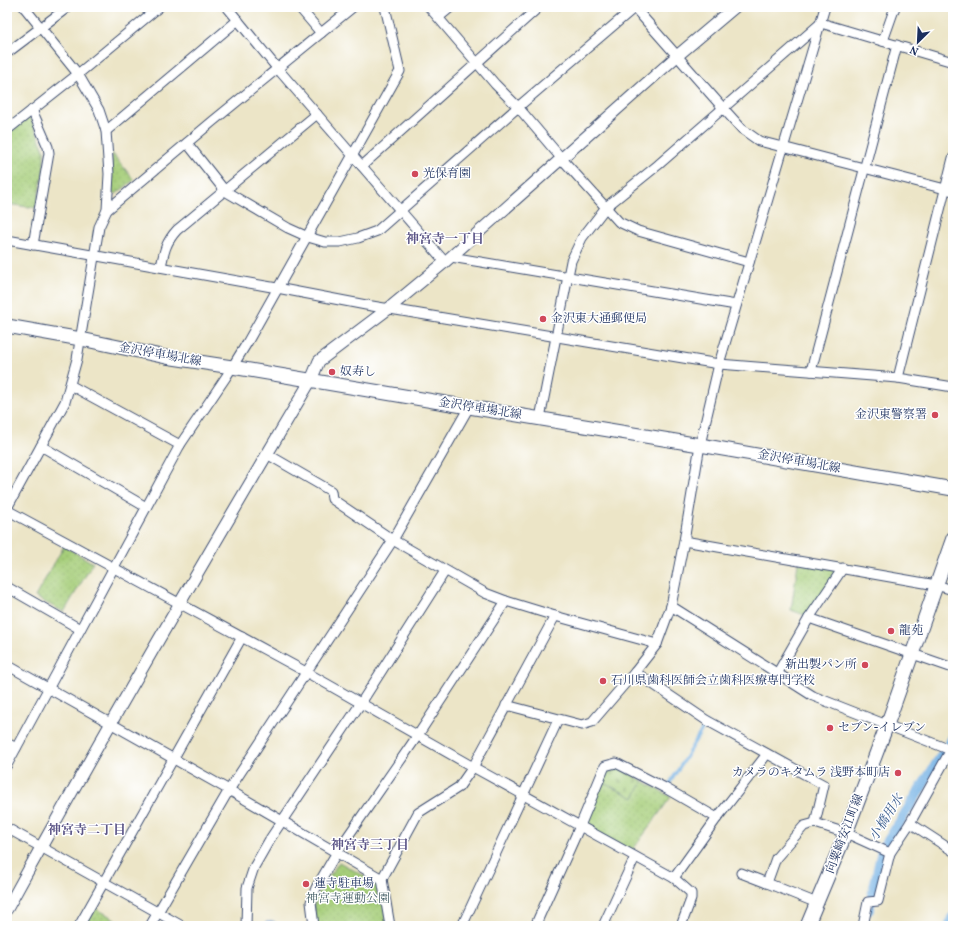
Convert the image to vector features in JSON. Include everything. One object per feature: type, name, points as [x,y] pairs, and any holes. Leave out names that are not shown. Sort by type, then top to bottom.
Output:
[{"type":"main road","name":"金沢停車場北線","points":[[7,326],[81,339],[166,358],[232,367],[540,418],[953,489]]},
{"type":"main road","name":"向粟崎安江町線","points":[[807,926],[846,833],[887,725],[953,538]]},
{"type":"street","points":[[24,7],[78,74],[99,110],[106,131],[109,174],[107,210],[99,227],[81,339],[65,402],[7,509],[306,672],[523,795],[674,878],[691,893],[691,899],[682,926]]},
{"type":"street","points":[[7,54],[40,27],[68,7]]},
{"type":"street","points":[[7,130],[159,7]]},
{"type":"street","points":[[227,7],[277,68],[400,210],[448,259],[736,305]]},
{"type":"street","points":[[299,7],[321,33]]},
{"type":"street","points":[[107,210],[277,68],[353,7]]},
{"type":"street","points":[[7,765],[180,445],[232,367],[308,237],[352,155],[400,71],[385,7]]},
{"type":"street","points":[[429,7],[495,84],[518,107],[562,159],[619,222],[638,231],[749,262]]},
{"type":"street","points":[[439,17],[451,7]]},
{"type":"street","points":[[362,166],[539,7]]},
{"type":"street","points":[[187,143],[225,191],[288,228],[308,237],[325,242],[340,242],[358,238],[377,231],[634,7],[723,108],[742,128],[758,141],[949,190]]},
{"type":"street","points":[[7,908],[110,723],[311,380],[319,361],[388,309],[448,259],[677,56],[735,7]]},
{"type":"street","points":[[506,705],[558,720],[582,725],[592,722],[657,644],[671,606],[700,445],[718,364],[822,23],[825,7]]},
{"type":"street","points":[[883,41],[895,7]]},
{"type":"street","points":[[106,131],[238,20]]},
{"type":"street","points":[[822,23],[953,62]]},
{"type":"street","points":[[540,418],[571,261],[582,238],[606,207],[658,165],[822,23]]},
{"type":"street","points":[[811,371],[897,45]]},
{"type":"street","points":[[32,110],[49,153],[33,245]]},
{"type":"street","points":[[161,267],[164,250],[171,237],[177,230],[317,114]]},
{"type":"street","points":[[898,378],[949,190],[953,158]]},
{"type":"street","points":[[7,240],[388,309],[718,364],[898,378],[953,387]]},
{"type":"street","points":[[70,385],[180,445]]},
{"type":"street","points":[[150,926],[229,790],[393,540],[469,407]]},
{"type":"street","points":[[41,446],[146,507]]},
{"type":"street","points":[[267,454],[331,491],[332,499],[393,540],[485,593],[555,616],[657,644]]},
{"type":"street","points":[[684,540],[936,585],[953,590]]},
{"type":"street","points":[[777,674],[809,618],[843,568]]},
{"type":"street","points":[[246,926],[247,888],[254,867],[270,839],[361,703],[445,571]]},
{"type":"street","points":[[7,587],[80,629]]},
{"type":"street","points":[[314,926],[311,902],[316,888],[336,852],[418,735],[506,601]]},
{"type":"street","points":[[671,606],[813,696],[952,749],[910,823],[890,853],[878,902],[868,902],[863,926]]},
{"type":"street","points":[[390,926],[382,879],[418,813],[459,787],[473,767],[555,616]]},
{"type":"street","points":[[809,618],[953,668]]},
{"type":"street","points":[[79,926],[242,637]]},
{"type":"street","points":[[7,665],[229,790],[382,879]]},
{"type":"street","points":[[635,672],[706,720],[824,785],[815,823]]},
{"type":"street","points":[[462,926],[558,720]]},
{"type":"street","points":[[7,743],[16,748]]},
{"type":"street","points":[[674,878],[717,818],[767,754]]},
{"type":"street","points":[[535,926],[605,766],[616,763],[665,788],[717,818]]},
{"type":"street","points":[[767,883],[776,858],[804,826],[815,823],[846,833],[890,853]]},
{"type":"street","points":[[910,823],[953,851]]},
{"type":"street","points":[[7,828],[182,926]]},
{"type":"street","points":[[603,926],[635,857]]},
{"type":"street","points":[[741,874],[817,903]]},
{"type":"green space","points":[[30,116],[44,150],[44,168],[36,208],[7,204],[7,135]]},
{"type":"green space","points":[[112,153],[134,180],[116,194],[110,191]]},
{"type":"green space","points":[[64,546],[93,563],[64,612],[35,597]]},
{"type":"green space","points":[[798,563],[838,570],[807,616],[791,610]]},
{"type":"green space","points":[[616,766],[643,781],[634,798],[602,782],[608,769]]},
{"type":"green space","points":[[643,781],[671,797],[632,851],[591,830],[585,821],[602,782],[634,798]]},
{"type":"green space","name":"神宮寺運動公園","points":[[339,862],[382,886],[387,926],[317,926],[314,908],[317,895]]},
{"type":"green space","points":[[95,908],[115,919],[111,926],[84,926]]},
{"type":"water","points":[[274,921],[279,926],[262,926],[266,922]]},
{"type":"water","points":[[257,923],[262,926],[255,926],[254,924]]},
{"type":"waterway","points":[[667,788],[706,723]]},
{"type":"waterway","name":"小橋用水","points":[[950,743],[953,737]]},
{"type":"waterway","name":"小橋用水","points":[[869,910],[882,850],[943,753]]},
{"type":"waterway","points":[[949,926],[953,917]]},
{"type":"place","name":"光保育園","points":[[415,174]]},
{"type":"place","name":"金沢東大通郵便局","points":[[543,319]]},
{"type":"place","name":"奴寿し","points":[[332,372]]},
{"type":"place","name":"金沢東警察署","points":[[935,415]]},
{"type":"place","name":"龍苑","points":[[891,631]]},
{"type":"place","name":"新出製パン所","points":[[865,665]]},
{"type":"place","name":"石川県歯科医師会立歯科医療専門学校","points":[[603,681]]},
{"type":"place","name":"セブン-イレブン","points":[[830,728]]},
{"type":"place","name":"カメラのキタムラ 浅野本町店","points":[[898,773]]},
{"type":"place","name":"蓮寺駐車場","points":[[306,884]]},
{"type":"district","name":"神宮寺一丁目","points":[[445,240]]},
{"type":"district","name":"神宮寺二丁目","points":[[87,831]]},
{"type":"district","name":"神宮寺三丁目","points":[[370,846]]}]
